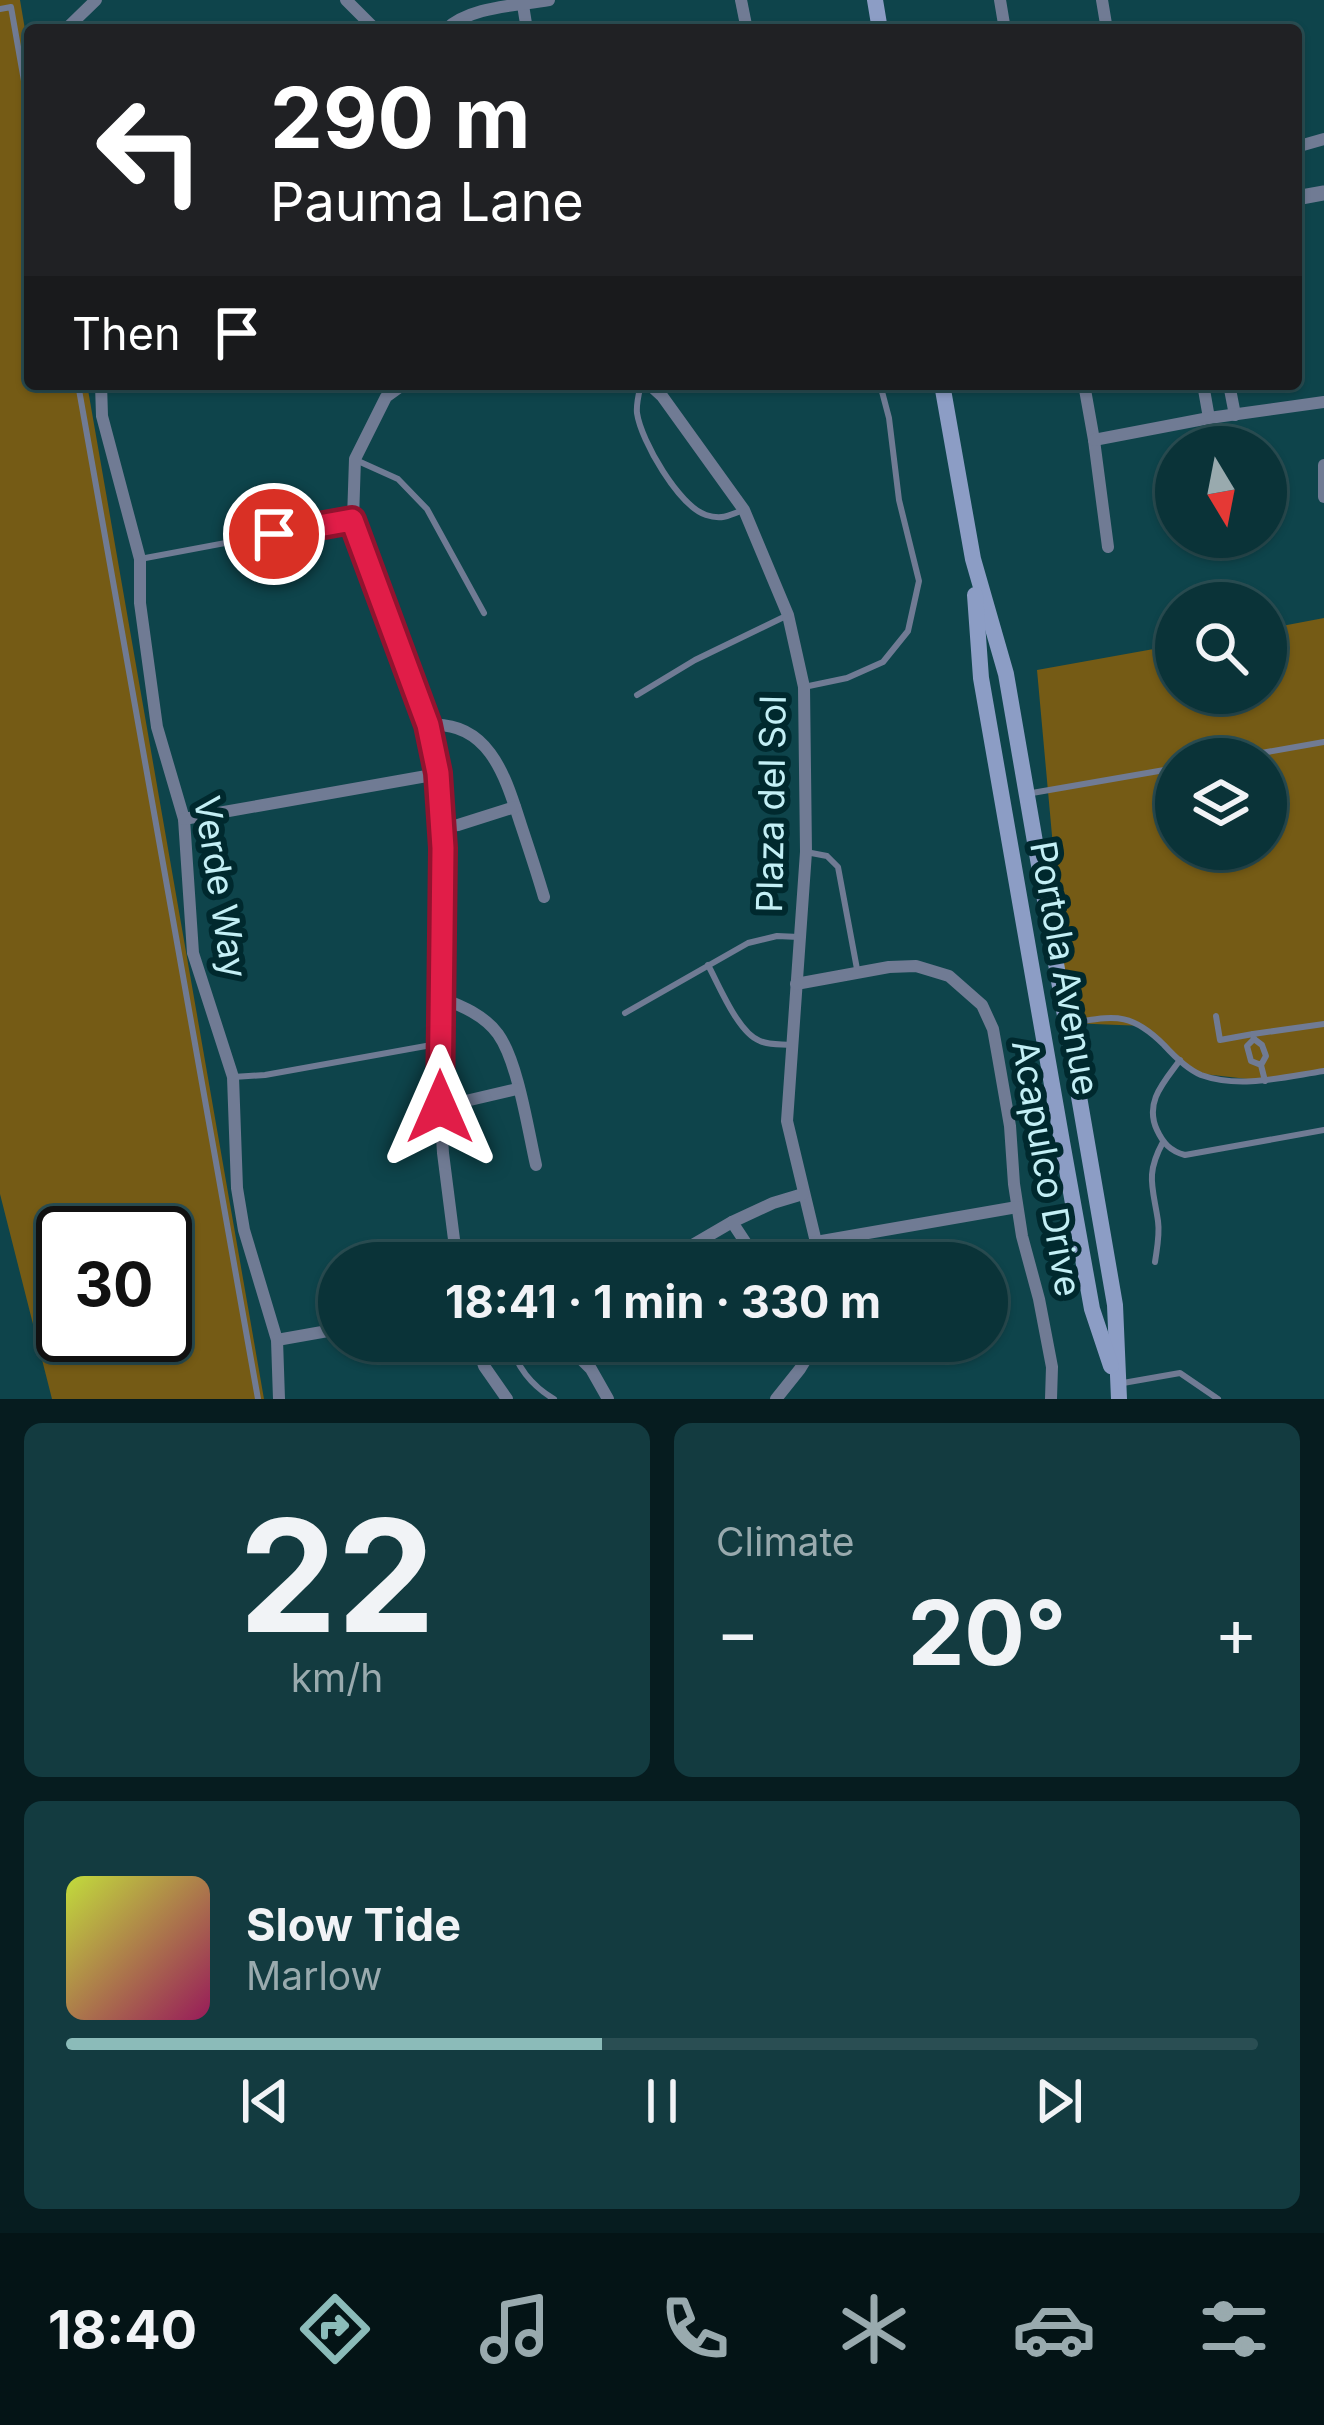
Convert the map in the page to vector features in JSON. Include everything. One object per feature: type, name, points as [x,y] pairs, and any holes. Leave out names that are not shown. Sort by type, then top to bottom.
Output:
[{"type":"main road","name":"Portola Avenue","points":[[943,390],[973,559],[1006,674],[1115,1305],[1118,1391]]},
{"type":"main road","name":"Portola Avenue","points":[[973,559],[981,678],[1092,1309],[1118,1391]]},
{"type":"main road","points":[[1024,917],[1036,933],[1054,1019],[1065,1024]]},
{"type":"street","points":[[71,24],[96,0]]},
{"type":"street","points":[[346,0],[370,24]]},
{"type":"street","points":[[452,24],[549,0]]},
{"type":"street","points":[[523,5],[526,24]]},
{"type":"street","name":"Verde Way","points":[[101,390],[102,416],[140,560],[140,603],[157,727],[184,819],[194,953],[233,1077],[237,1188],[244,1230],[277,1340],[279,1399]]},
{"type":"street","points":[[396,390],[386,398],[355,459],[352,520],[428,725],[438,773],[442,827],[440,1107],[455,1242]]},
{"type":"street","name":"Plaza del Sol","points":[[654,390],[745,510],[788,615],[804,687],[806,852],[787,1121],[816,1242]]},
{"type":"street","points":[[1085,390],[1108,548]]},
{"type":"street","points":[[1204,390],[1209,418]]},
{"type":"street","points":[[1230,390],[1234,415]]},
{"type":"street","points":[[1094,440],[1324,402]]},
{"type":"street","points":[[1324,466],[1324,497]]},
{"type":"street","points":[[428,725],[452,727],[490,751],[504,772],[544,897]]},
{"type":"street","points":[[184,819],[438,773]]},
{"type":"street","points":[[442,827],[515,807]]},
{"type":"street","name":"Acapulco Drive","points":[[796,984],[916,966],[950,976],[982,1005],[998,1057],[1017,1207],[1052,1367],[1051,1399]]},
{"type":"street","points":[[441,998],[470,1009],[498,1034],[518,1089],[536,1165]]},
{"type":"street","points":[[440,1107],[518,1089]]},
{"type":"street","points":[[698,1242],[773,1203],[803,1194]]},
{"type":"street","points":[[816,1242],[1017,1207]]},
{"type":"street","points":[[732,1222],[745,1242]]},
{"type":"street","points":[[277,1340],[318,1333]]},
{"type":"street","points":[[483,1362],[507,1399]]},
{"type":"street","points":[[583,1362],[608,1399]]},
{"type":"street","points":[[776,1399],[805,1362]]},
{"type":"lane","points":[[0,9],[11,7],[24,81]]},
{"type":"lane","points":[[79,390],[258,1399]]},
{"type":"lane","points":[[643,390],[637,412],[648,445],[683,497],[700,513],[722,519],[745,510]]},
{"type":"lane","points":[[804,687],[847,678],[883,662],[908,632],[920,581],[898,500],[882,390]]},
{"type":"lane","points":[[355,459],[398,479],[427,509],[484,613]]},
{"type":"lane","points":[[140,560],[352,520]]},
{"type":"lane","points":[[637,695],[694,660],[788,615]]},
{"type":"lane","points":[[1287,748],[1324,742]]},
{"type":"lane","points":[[1026,794],[1155,772]]},
{"type":"lane","points":[[806,852],[827,856],[838,867],[858,973]]},
{"type":"lane","points":[[625,1013],[759,939],[799,937]]},
{"type":"lane","points":[[708,965],[751,1036],[791,1045]]},
{"type":"lane","points":[[1216,1016],[1220,1040],[1324,1024]]},
{"type":"lane","points":[[1065,1024],[1113,1017],[1144,1026],[1195,1073],[1223,1081],[1265,1081],[1324,1071]]},
{"type":"lane","points":[[1254,1037],[1266,1056],[1261,1065],[1265,1081]]},
{"type":"lane","points":[[233,1077],[440,1043]]},
{"type":"lane","points":[[1180,1060],[1152,1103],[1153,1123],[1174,1152],[1185,1155],[1324,1130]]},
{"type":"lane","points":[[1155,1262],[1158,1221],[1150,1175],[1163,1142]]},
{"type":"lane","points":[[519,1362],[526,1376],[554,1399]]},
{"type":"lane","points":[[1118,1391],[1180,1373],[1218,1399]]},
{"type":"shaded area","points":[[0,0],[20,0],[24,24],[24,390],[88,390],[264,1399],[52,1399],[43,1362],[192,1362],[192,1206],[36,1206],[36,1336],[0,1194]]},
{"type":"shaded area","points":[[1324,618],[1324,1073],[1265,1081],[1195,1073],[1144,1026],[1069,1023],[1037,670],[1155,649],[1155,714],[1287,714],[1287,625]]},
{"type":"route","points":[[274,534],[352,520],[428,725],[438,773],[443,848],[440,1107]]}]
